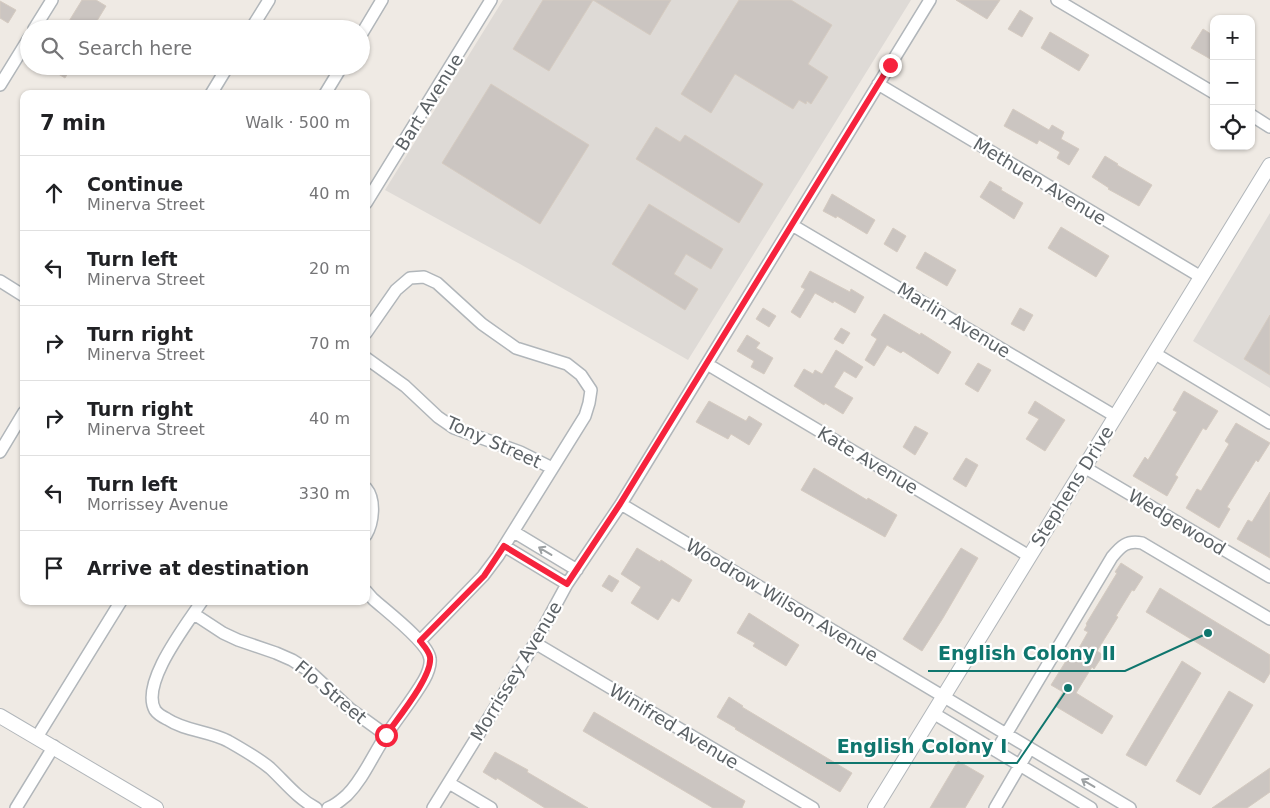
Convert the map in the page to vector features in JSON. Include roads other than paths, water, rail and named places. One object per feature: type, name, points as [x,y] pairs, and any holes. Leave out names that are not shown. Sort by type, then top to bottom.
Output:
[{"type":"street","points":[[40,20],[52,0]]},
{"type":"street","points":[[257,20],[269,0]]},
{"type":"street","points":[[370,20],[382,0]]},
{"type":"street","name":"Bart Avenue","points":[[370,197],[491,0]]},
{"type":"street","name":"Morrissey Avenue","points":[[433,808],[535,643],[567,584],[620,504],[930,0]]},
{"type":"street","points":[[1057,0],[1210,91]]},
{"type":"street","points":[[0,85],[20,53]]},
{"type":"street","points":[[213,90],[223,75]]},
{"type":"street","points":[[327,90],[337,75]]},
{"type":"street","name":"Methuen Avenue","points":[[878,84],[1201,277]]},
{"type":"street","points":[[1255,118],[1270,127]]},
{"type":"street","name":"Stephens Drive","points":[[874,808],[1270,164]]},
{"type":"street","name":"Marlin Avenue","points":[[792,225],[1115,416]]},
{"type":"street","points":[[370,327],[396,290],[410,278],[424,277],[437,284],[499,337],[516,348],[567,364],[581,374],[591,390],[590,403],[585,416],[514,532],[484,576],[420,641]]},
{"type":"street","points":[[0,281],[20,294]]},
{"type":"street","points":[[1154,353],[1270,423]]},
{"type":"street","name":"Tony Street","points":[[370,361],[405,386],[432,412],[454,428],[520,452],[552,468]]},
{"type":"street","name":"Kate Avenue","points":[[707,364],[1029,556]]},
{"type":"street","points":[[0,452],[20,419]]},
{"type":"street","name":"Wedgewood","points":[[1084,467],[1270,577]]},
{"type":"street","points":[[370,496],[372,505],[372,521],[370,526]]},
{"type":"street","name":"Woodrow Wilson Avenue","points":[[620,504],[1130,808]]},
{"type":"street","points":[[514,532],[577,570]]},
{"type":"street","points":[[996,751],[1112,557],[1120,547],[1128,542],[1142,543],[1270,620]]},
{"type":"street","points":[[504,546],[567,584]]},
{"type":"street","points":[[328,808],[336,805],[348,794],[425,679],[429,668],[430,658],[420,641],[370,596]]},
{"type":"street","points":[[37,737],[119,605]]},
{"type":"street","points":[[200,605],[158,671],[153,685],[152,697],[156,710],[166,719],[177,725],[209,733],[227,741],[269,768],[297,795],[316,808]]},
{"type":"street","name":"Flo Street","points":[[194,614],[238,640],[276,653],[308,670],[350,709],[386,735]]},
{"type":"street","name":"Winifred Avenue","points":[[535,643],[813,808]]},
{"type":"street","points":[[933,713],[1091,808]]},
{"type":"street","points":[[0,716],[54,746],[156,808]]},
{"type":"street","points":[[16,808],[54,746]]},
{"type":"street","points":[[995,808],[1030,748]]},
{"type":"street","points":[[449,783],[491,808]]},
{"type":"place","name":"English Colony II","points":[[1208,633]]},
{"type":"place","name":"English Colony I","points":[[1068,688]]}]
